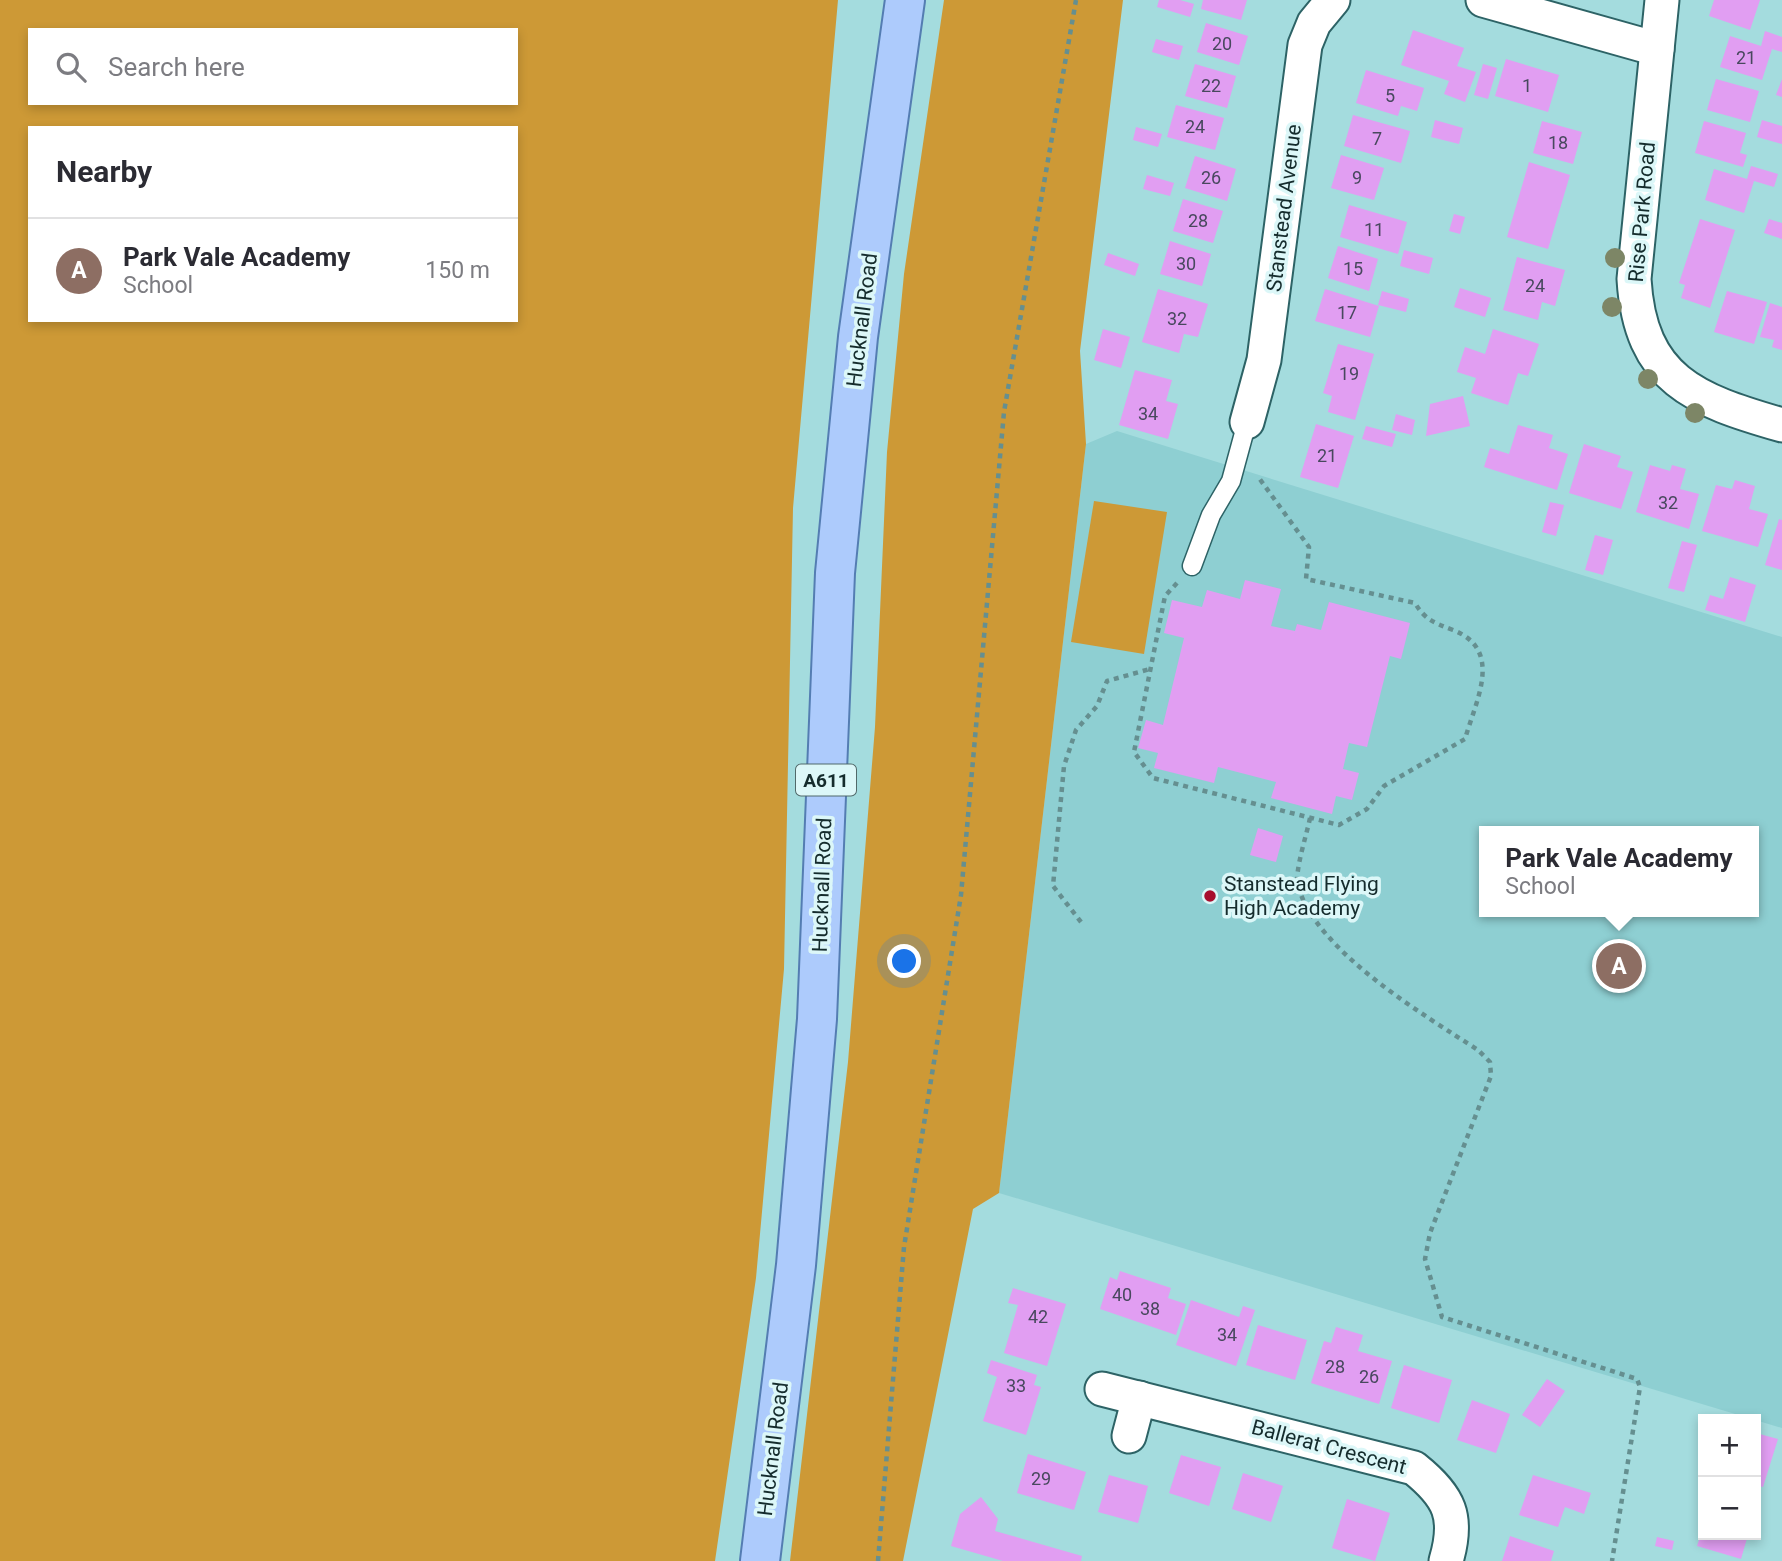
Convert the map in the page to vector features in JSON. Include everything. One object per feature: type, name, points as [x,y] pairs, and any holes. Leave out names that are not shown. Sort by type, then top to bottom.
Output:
[{"type":"main road","name":"Hucknall Road","points":[[760,1561],[796,1265],[817,1019],[835,573],[858,337],[905,0]]},
{"type":"street","name":"Stanstead Avenue","points":[[1247,422],[1264,360],[1305,45],[1314,23],[1333,0]]},
{"type":"street","points":[[1483,0],[1657,49]]},
{"type":"street","name":"Rise Park Road","points":[[1662,0],[1634,279],[1636,312],[1643,335],[1679,383],[1717,406],[1782,425]]},
{"type":"street","name":"Ballerat Crescent","points":[[1102,1390],[1414,1468],[1436,1486],[1450,1510],[1453,1536],[1446,1561]]},
{"type":"street","points":[[1129,1436],[1139,1398]]},
{"type":"lane","points":[[1192,566],[1211,515],[1231,481],[1247,422]]},
{"type":"path","points":[[878,1561],[904,1247],[961,895],[1004,412],[1076,0]]},
{"type":"path","points":[[1192,566],[1165,596],[1150,669],[1135,752],[1153,778],[1339,825],[1367,809],[1384,786],[1465,739],[1484,671],[1482,653],[1469,636],[1424,618],[1415,603],[1306,579],[1309,547],[1255,473],[1247,422]]},
{"type":"path","points":[[1081,922],[1054,886],[1064,766],[1076,730],[1097,706],[1107,681],[1150,669]]},
{"type":"path","points":[[1310,818],[1297,883],[1305,904],[1336,944],[1373,980],[1478,1051],[1490,1062],[1491,1076],[1427,1246],[1425,1259],[1443,1317],[1637,1379],[1640,1387],[1612,1561]]},
{"type":"shaded area","points":[[0,0],[838,0],[793,508],[784,969],[756,1278],[715,1561],[0,1561]]},
{"type":"shaded area","points":[[944,0],[1123,0],[1080,351],[1086,444],[999,1193],[973,1209],[903,1561],[790,1561],[848,1062],[875,727],[887,452],[904,274]]},
{"type":"shaded area","name":"Stanstead Flying High Academy","points":[[1117,431],[1782,637],[1782,1428],[1761,1422],[1761,1414],[1735,1414],[999,1193],[1086,444]]},
{"type":"shaded area","points":[[1094,501],[1167,512],[1144,654],[1071,642]]},
{"type":"building","points":[[1159,0],[1180,0],[1194,4],[1190,17],[1157,7]]},
{"type":"building","points":[[1203,0],[1247,0],[1241,20],[1201,9]]},
{"type":"building","points":[[1714,0],[1760,0],[1750,30],[1709,16]]},
{"type":"building","points":[[1206,23],[1248,36],[1239,65],[1197,52]]},
{"type":"building","points":[[1413,30],[1464,48],[1457,66],[1476,72],[1465,102],[1444,94],[1449,81],[1401,65]]},
{"type":"building","points":[[1765,31],[1782,37],[1782,52],[1772,49],[1762,80],[1720,67],[1730,36],[1761,46]]},
{"type":"building","points":[[1156,39],[1183,46],[1179,60],[1152,52]]},
{"type":"building","points":[[1506,59],[1559,75],[1548,112],[1495,96]]},
{"type":"building","points":[[1195,64],[1236,76],[1227,108],[1185,96]]},
{"type":"building","points":[[1483,64],[1497,68],[1488,99],[1474,95]]},
{"type":"building","points":[[1366,70],[1424,88],[1417,111],[1401,106],[1398,116],[1356,103]]},
{"type":"building","points":[[1716,79],[1759,91],[1750,122],[1707,110]]},
{"type":"building","points":[[1782,79],[1782,97],[1776,95]]},
{"type":"building","points":[[1176,105],[1224,118],[1215,150],[1167,137]]},
{"type":"building","points":[[1353,115],[1410,131],[1401,163],[1344,146]]},
{"type":"building","points":[[1435,120],[1463,128],[1459,144],[1431,137]]},
{"type":"building","points":[[1762,120],[1782,126],[1782,144],[1757,137]]},
{"type":"building","points":[[1542,121],[1582,132],[1573,164],[1533,153]]},
{"type":"building","points":[[1704,121],[1746,133],[1740,153],[1747,155],[1743,167],[1695,153]]},
{"type":"building","points":[[1136,127],[1162,134],[1158,147],[1133,140]]},
{"type":"building","points":[[1341,155],[1384,168],[1374,200],[1331,188]]},
{"type":"building","points":[[1195,156],[1236,169],[1227,201],[1185,188]]},
{"type":"building","points":[[1529,162],[1570,175],[1548,249],[1507,237]]},
{"type":"building","points":[[1751,166],[1778,174],[1774,187],[1754,181],[1744,213],[1705,200],[1714,169],[1747,179]]},
{"type":"building","points":[[1147,175],[1174,183],[1170,196],[1143,189]]},
{"type":"building","points":[[1183,199],[1223,211],[1213,243],[1173,231]]},
{"type":"building","points":[[1349,205],[1407,222],[1398,254],[1340,237]]},
{"type":"building","points":[[1454,214],[1465,217],[1460,234],[1449,231]]},
{"type":"building","points":[[1700,219],[1735,230],[1710,308],[1681,298],[1685,285],[1679,283]]},
{"type":"building","points":[[1769,219],[1782,223],[1782,239],[1764,233]]},
{"type":"building","points":[[1170,241],[1211,254],[1202,286],[1160,274]]},
{"type":"building","points":[[1338,246],[1378,259],[1369,291],[1328,278]]},
{"type":"building","points":[[1404,250],[1433,258],[1429,274],[1400,266]]},
{"type":"building","points":[[1108,253],[1139,264],[1135,276],[1104,265]]},
{"type":"building","points":[[1517,257],[1565,270],[1555,306],[1542,302],[1538,320],[1503,310]]},
{"type":"building","points":[[1460,288],[1491,298],[1485,317],[1454,307]]},
{"type":"building","points":[[1158,289],[1208,304],[1198,337],[1184,334],[1179,353],[1142,342]]},
{"type":"building","points":[[1325,289],[1379,306],[1370,337],[1315,321]]},
{"type":"building","points":[[1382,291],[1409,299],[1406,312],[1378,305]]},
{"type":"building","points":[[1727,291],[1767,302],[1754,344],[1714,332]]},
{"type":"building","points":[[1770,303],[1782,307],[1782,350],[1772,347],[1774,340],[1760,337]]},
{"type":"building","points":[[1103,329],[1130,337],[1121,368],[1094,360]]},
{"type":"building","points":[[1493,329],[1539,344],[1528,376],[1518,373],[1508,405],[1471,393],[1476,378],[1457,372],[1465,347],[1485,354]]},
{"type":"building","points":[[1338,344],[1374,354],[1355,420],[1328,412],[1332,396],[1323,393]]},
{"type":"building","points":[[1135,370],[1172,380],[1166,401],[1178,404],[1168,439],[1119,425]]},
{"type":"building","points":[[1463,396],[1470,426],[1426,436],[1430,404]]},
{"type":"building","points":[[1396,414],[1415,420],[1412,435],[1392,430]]},
{"type":"building","points":[[1316,424],[1354,436],[1338,488],[1300,477]]},
{"type":"building","points":[[1518,425],[1553,435],[1549,448],[1568,454],[1557,490],[1484,467],[1490,448],[1509,454]]},
{"type":"building","points":[[1366,426],[1396,434],[1392,447],[1362,439]]},
{"type":"building","points":[[1584,444],[1621,456],[1617,467],[1633,472],[1621,509],[1569,493]]},
{"type":"building","points":[[1650,465],[1670,471],[1672,465],[1686,469],[1680,489],[1699,494],[1689,529],[1636,512]]},
{"type":"building","points":[[1735,480],[1755,486],[1749,509],[1768,514],[1758,547],[1702,531],[1716,485],[1732,489]]},
{"type":"building","points":[[1550,502],[1564,505],[1556,536],[1542,532]]},
{"type":"building","points":[[1779,519],[1782,520],[1782,570],[1765,565]]},
{"type":"building","points":[[1595,535],[1613,540],[1603,575],[1585,570]]},
{"type":"building","points":[[1682,541],[1697,545],[1684,592],[1668,588]]},
{"type":"building","points":[[1730,577],[1756,585],[1745,622],[1705,610],[1710,595],[1723,599]]},
{"type":"building","points":[[1245,580],[1281,589],[1271,626],[1295,631],[1297,624],[1321,630],[1329,602],[1410,623],[1401,659],[1390,656],[1367,747],[1349,743],[1343,769],[1359,773],[1352,800],[1336,796],[1332,814],[1271,798],[1276,782],[1218,767],[1214,783],[1154,768],[1158,753],[1138,748],[1146,720],[1163,725],[1184,638],[1164,633],[1172,600],[1202,607],[1207,590],[1240,599]]},
{"type":"building","points":[[1258,828],[1283,836],[1276,862],[1250,855]]},
{"type":"building","points":[[1120,1271],[1171,1288],[1168,1298],[1186,1304],[1176,1335],[1100,1309],[1110,1277],[1117,1280]]},
{"type":"building","points":[[1013,1288],[1066,1304],[1047,1366],[1004,1353],[1018,1305],[1008,1303]]},
{"type":"building","points":[[1191,1300],[1239,1317],[1243,1306],[1255,1310],[1236,1366],[1176,1345]]},
{"type":"building","points":[[1258,1325],[1307,1340],[1295,1380],[1246,1365]]},
{"type":"building","points":[[1336,1327],[1363,1335],[1358,1351],[1392,1361],[1379,1404],[1311,1383],[1324,1341],[1331,1343]]},
{"type":"building","points":[[991,1360],[1037,1375],[1034,1385],[1041,1387],[1026,1435],[983,1421],[997,1377],[987,1373]]},
{"type":"building","points":[[1404,1365],[1452,1380],[1439,1423],[1391,1408]]},
{"type":"building","points":[[1547,1379],[1565,1391],[1540,1427],[1522,1415]]},
{"type":"building","points":[[1472,1400],[1510,1414],[1496,1453],[1457,1440]]},
{"type":"building","points":[[1761,1434],[1778,1439],[1761,1486]]},
{"type":"building","points":[[1028,1454],[1086,1472],[1074,1510],[1017,1493]]},
{"type":"building","points":[[1181,1455],[1221,1467],[1209,1506],[1169,1493]]},
{"type":"building","points":[[1243,1473],[1283,1486],[1271,1522],[1232,1509]]},
{"type":"building","points":[[1109,1475],[1148,1486],[1138,1523],[1098,1512]]},
{"type":"building","points":[[1533,1475],[1591,1493],[1584,1514],[1565,1507],[1558,1527],[1519,1515]]},
{"type":"building","points":[[981,1497],[998,1519],[995,1531],[1082,1556],[1081,1561],[1003,1561],[951,1546],[960,1514]]},
{"type":"building","points":[[1347,1499],[1390,1513],[1375,1561],[1332,1548]]},
{"type":"building","points":[[1510,1536],[1554,1551],[1551,1561],[1502,1561]]},
{"type":"building","points":[[1657,1537],[1674,1541],[1672,1550],[1655,1546]]},
{"type":"building","points":[[1699,1540],[1747,1540],[1741,1559],[1697,1546]]},
{"type":"place","name":"Stanstead Flying High Academy","points":[[1210,896]]},
{"type":"place","name":"Park Vale Academy","points":[[1619,966]]}]
